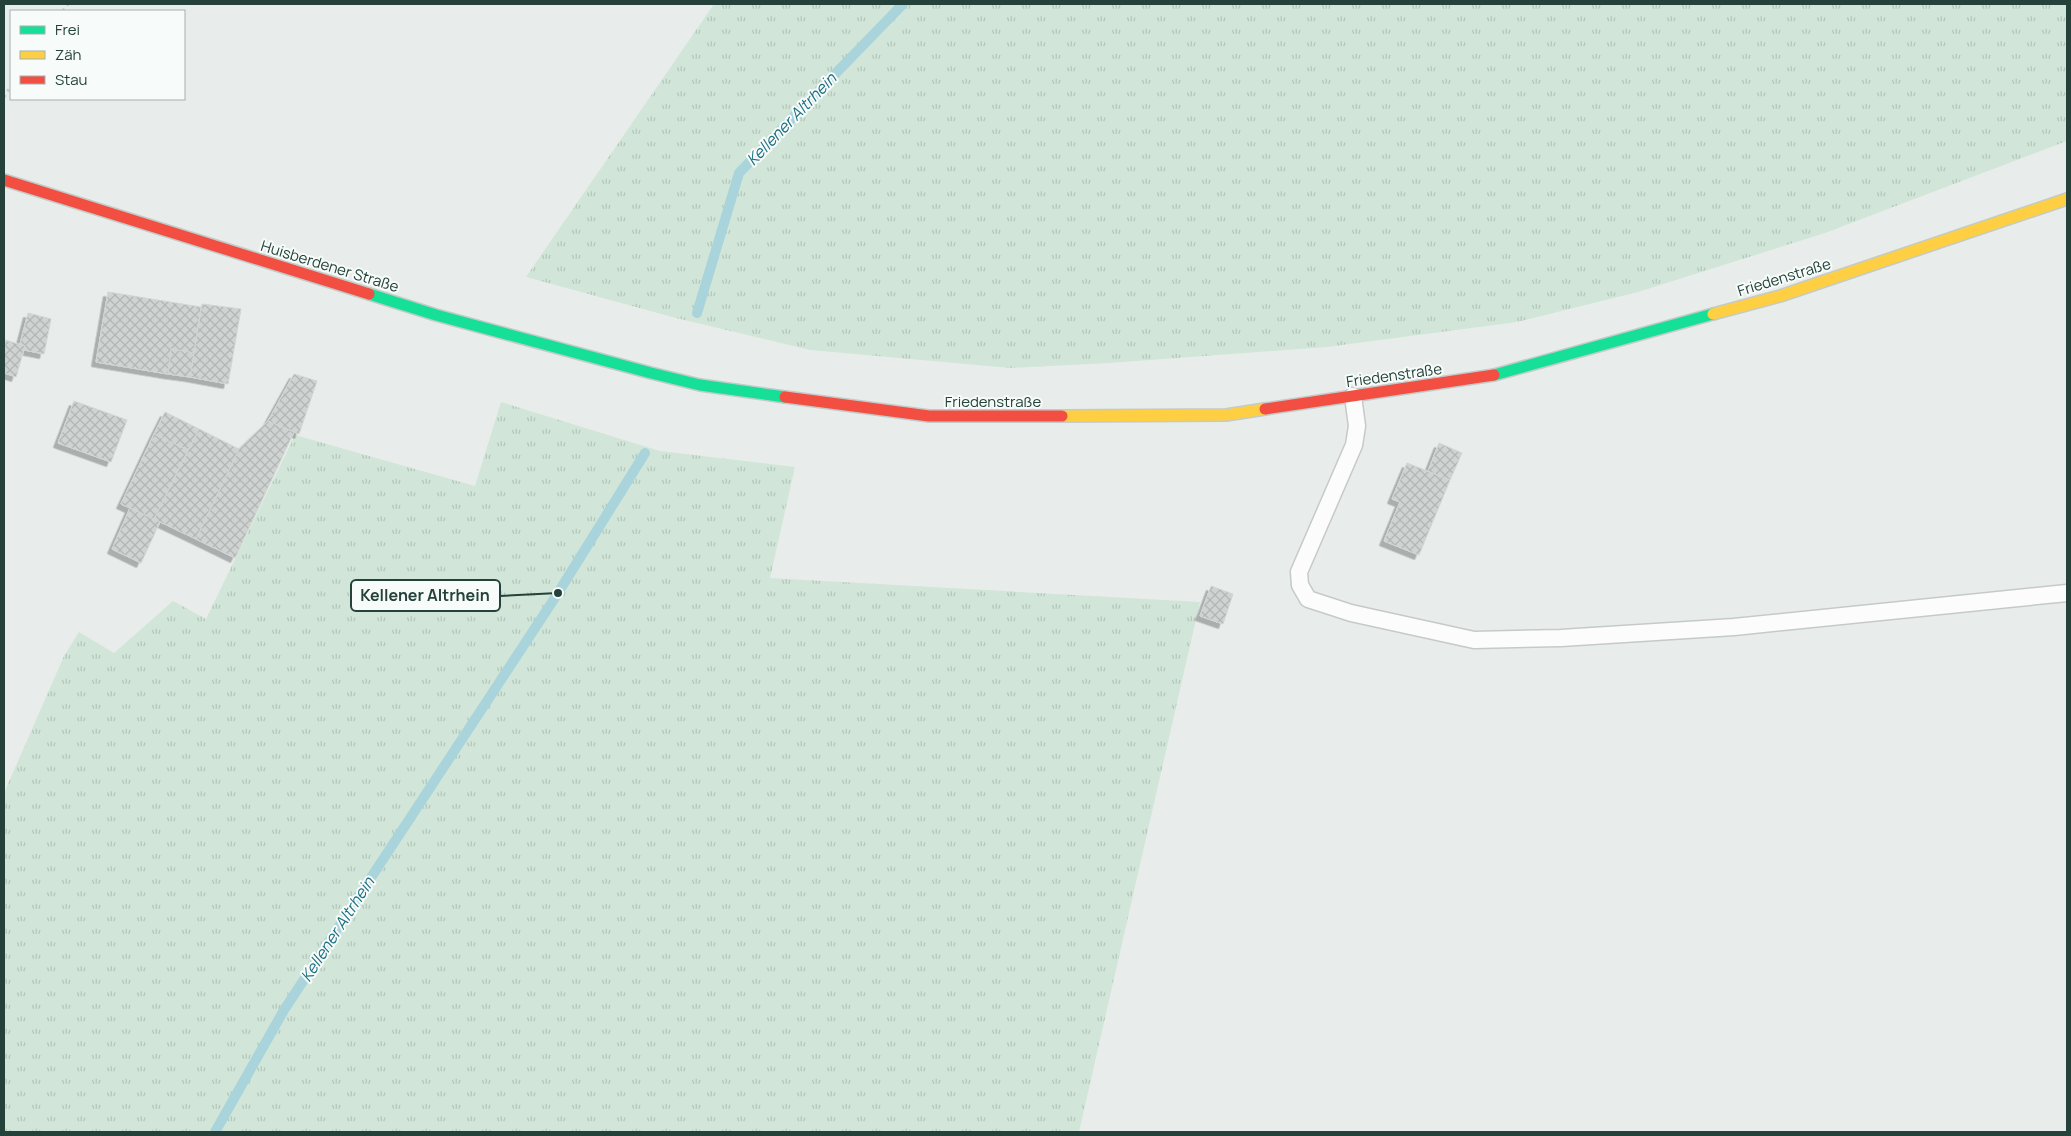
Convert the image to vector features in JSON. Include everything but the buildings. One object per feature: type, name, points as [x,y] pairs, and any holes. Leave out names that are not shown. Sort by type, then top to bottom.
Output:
[{"type":"street","name":"Huisberdener Straße","points":[[4,180],[436,315],[700,385]]},
{"type":"street","name":"Friedenstraße","points":[[700,385],[929,416],[1226,415],[1490,376],[1780,296],[2067,199]]},
{"type":"lane","points":[[1353,396],[1357,426],[1354,445],[1299,572],[1300,585],[1308,599],[1351,613],[1474,640],[1560,638],[1734,627],[2067,593]]},
{"type":"green space","points":[[714,4],[2067,4],[2067,141],[1825,233],[1638,292],[1517,322],[1327,347],[1109,363],[1010,368],[810,350],[676,318],[526,277]]},
{"type":"green space","points":[[501,402],[660,451],[795,467],[770,578],[1200,602],[1079,1132],[4,1132],[4,793],[64,656],[79,632],[114,653],[173,601],[206,619],[295,435],[475,486]]},
{"type":"waterway","name":"Kellener Altrhein","points":[[697,313],[739,173],[903,4]]},
{"type":"waterway","name":"Kellener Altrhein","points":[[215,1132],[284,1010],[558,593],[645,453]]},
{"type":"traffic: fast","points":[[369,294],[436,315],[651,373],[700,385],[785,397]]},
{"type":"traffic: fast","points":[[1494,375],[1713,314]]},
{"type":"traffic: slow","points":[[1713,314],[1780,296],[2067,199]]},
{"type":"traffic: slow","points":[[1062,416],[1226,415],[1265,409]]},
{"type":"traffic: jam","points":[[4,180],[369,294]]},
{"type":"traffic: jam","points":[[1265,409],[1494,375]]},
{"type":"traffic: jam","points":[[785,397],[929,416],[1062,416]]},
{"type":"place","name":"Kellener Altrhein","points":[[558,593]]}]
